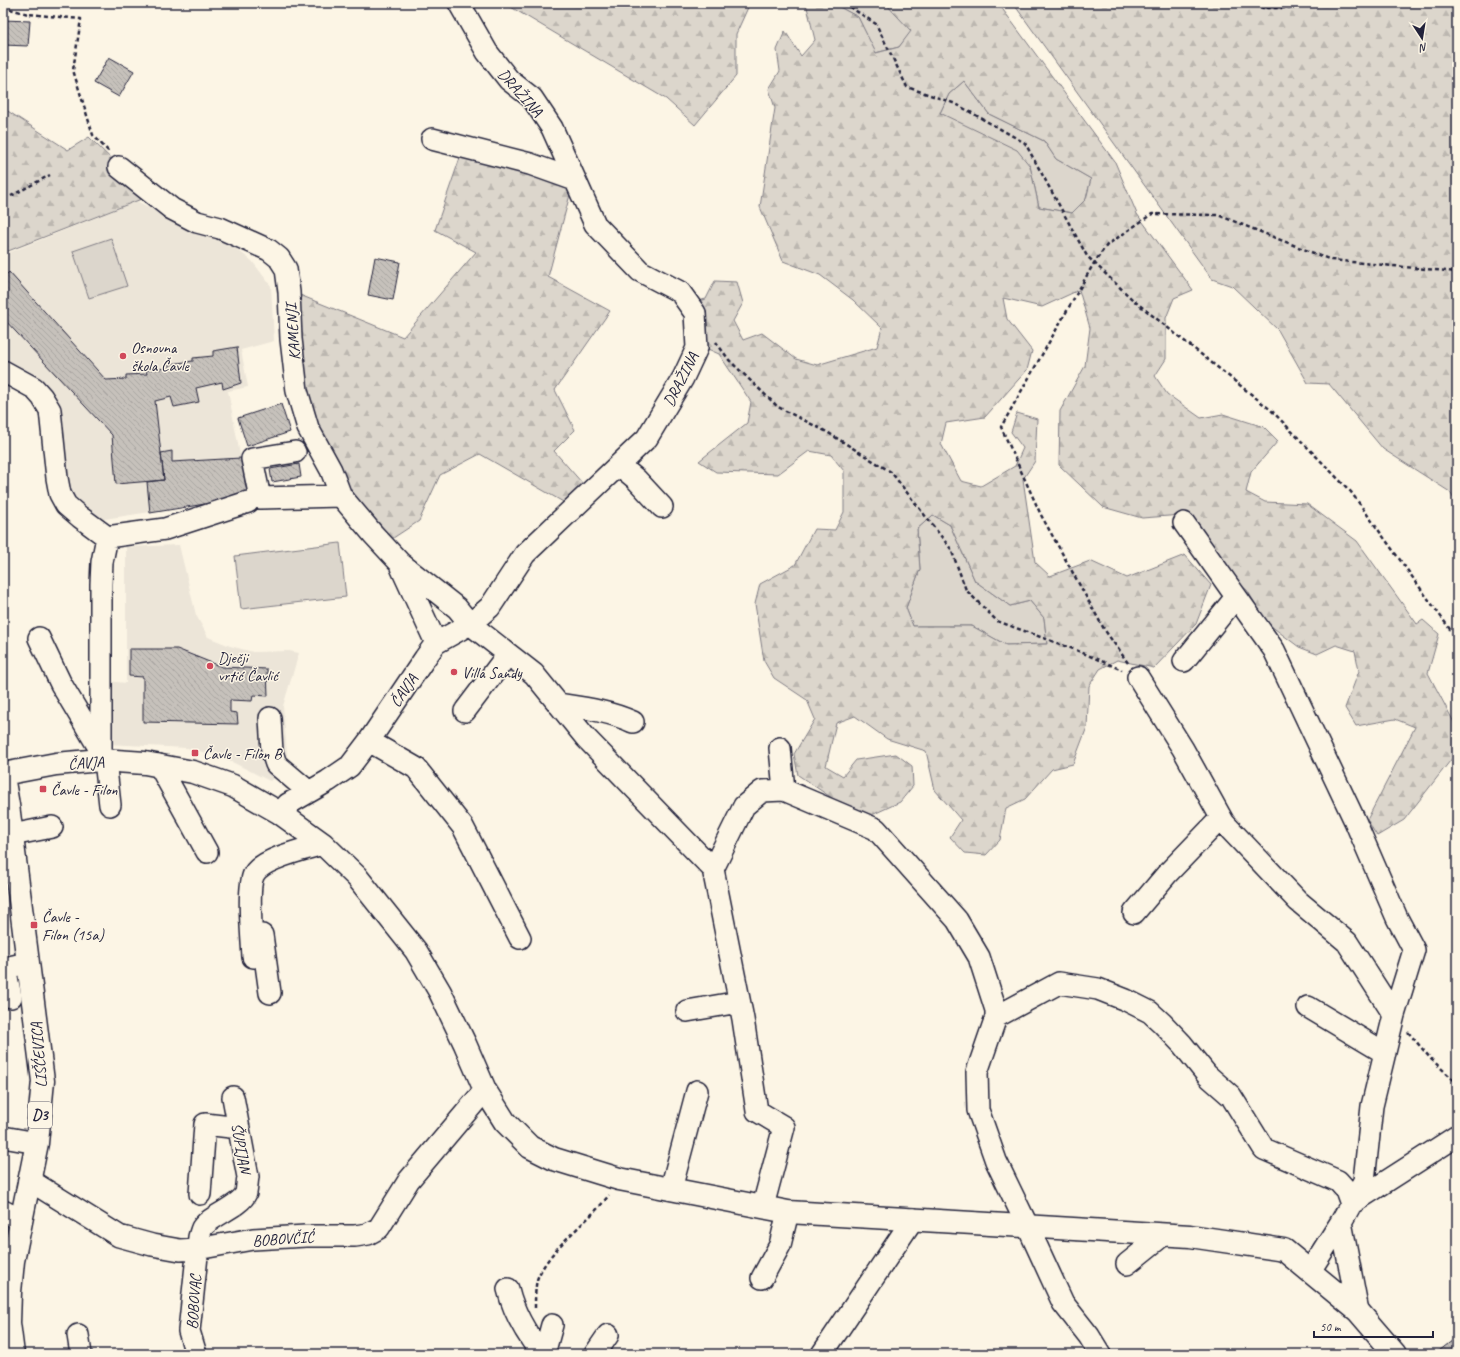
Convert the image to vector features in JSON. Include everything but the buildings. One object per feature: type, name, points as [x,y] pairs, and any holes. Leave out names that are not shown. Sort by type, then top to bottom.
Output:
[{"type":"main road","name":"ČAVJA","points":[[10,876],[11,829],[3,775],[56,764],[103,757],[159,765],[193,772],[233,786],[280,813],[323,844],[357,877],[416,951],[440,992],[485,1090],[505,1122],[530,1147],[554,1159],[619,1179],[788,1212],[1190,1236],[1284,1250],[1358,1311],[1395,1354]]},
{"type":"main road","name":"LIŠĆEVICA","points":[[10,876],[28,963],[43,1081],[37,1143],[29,1180],[12,1216],[13,1261],[9,1323],[13,1354]]},
{"type":"street","name":"DRAŽINA","points":[[460,3],[487,52],[509,80],[532,98],[552,128],[595,224],[640,271],[680,292],[695,313],[697,348],[683,378],[648,438],[525,554],[490,607],[470,624]]},
{"type":"street","points":[[432,139],[530,164],[575,180]]},
{"type":"street","name":"KAMENJI","points":[[115,161],[172,209],[197,222],[220,228],[269,250],[280,258],[286,269],[289,292],[291,338],[298,391],[308,428],[331,470],[342,496],[373,534],[400,563],[457,608],[470,624]]},
{"type":"street","points":[[3,371],[34,388],[42,397],[50,410],[60,494],[66,504],[80,517],[107,537],[165,528],[248,502]]},
{"type":"street","points":[[295,452],[252,459],[260,498],[342,496]]},
{"type":"street","points":[[619,465],[636,479],[662,507]]},
{"type":"street","points":[[1184,523],[1274,650],[1324,754],[1397,918],[1414,950],[1394,1015],[1372,1106],[1364,1181],[1341,1222],[1310,1271]]},
{"type":"street","points":[[107,537],[102,562],[101,584],[103,757],[110,805]]},
{"type":"street","name":"KAMENJI","points":[[400,563],[436,643]]},
{"type":"street","points":[[1184,661],[1236,597]]},
{"type":"street","points":[[470,624],[534,674],[586,738],[713,869],[740,1002],[757,1111],[784,1127],[763,1206]]},
{"type":"street","name":"ČAVJA","points":[[280,813],[288,804],[328,781],[350,766],[436,643],[470,624]]},
{"type":"street","points":[[39,638],[61,684],[103,757]]},
{"type":"street","points":[[465,711],[508,654]]},
{"type":"street","points":[[1138,677],[1183,749],[1224,823],[1298,901],[1347,942],[1394,1015]]},
{"type":"street","points":[[558,704],[618,715],[633,722]]},
{"type":"street","points":[[270,718],[272,752],[276,764],[310,792]]},
{"type":"street","points":[[369,740],[416,768],[463,827],[520,938]]},
{"type":"street","points":[[780,748],[784,790]]},
{"type":"street","points":[[159,765],[207,852]]},
{"type":"street","points":[[713,869],[744,806],[762,791],[784,790],[876,829],[957,920],[979,957],[996,1010],[996,1016],[977,1072],[978,1110],[996,1161],[1028,1226],[1063,1303],[1089,1336],[1100,1354]]},
{"type":"street","points":[[1134,913],[1167,874],[1221,818]]},
{"type":"street","points":[[11,829],[47,822]]},
{"type":"street","points":[[253,956],[250,892],[254,874],[275,859],[323,844]]},
{"type":"street","points":[[253,878],[260,886],[261,932],[270,994]]},
{"type":"street","points":[[11,997],[5,968],[28,963]]},
{"type":"street","points":[[996,1016],[1060,983],[1098,988],[1150,1012],[1182,1044],[1207,1075],[1231,1096],[1264,1149],[1338,1181],[1346,1190],[1351,1204]]},
{"type":"street","points":[[687,1011],[740,1002]]},
{"type":"street","points":[[1308,1007],[1385,1053]]},
{"type":"street","name":"BOBOVČIĆ","points":[[29,1180],[119,1236],[152,1245],[180,1250],[197,1249],[253,1239],[306,1236],[355,1236],[368,1234],[379,1228],[409,1180],[485,1090]]},
{"type":"street","points":[[671,1189],[697,1091]]},
{"type":"street","name":"ŠUPIJAN","points":[[197,1249],[202,1228],[236,1203],[245,1194],[248,1177],[233,1097]]},
{"type":"street","points":[[200,1194],[205,1124],[239,1128]]},
{"type":"street","points":[[1351,1204],[1457,1136]]},
{"type":"street","points":[[3,1137],[37,1143]]},
{"type":"street","points":[[762,1278],[780,1245],[788,1212]]},
{"type":"street","points":[[822,1354],[913,1219]]},
{"type":"street","points":[[1341,1222],[1358,1311]]},
{"type":"street","points":[[1127,1264],[1164,1235]]},
{"type":"street","name":"BOBOVAC","points":[[196,1354],[189,1331],[197,1249]]},
{"type":"street","points":[[508,1290],[511,1301],[528,1336],[543,1353]]},
{"type":"street","points":[[543,1353],[544,1319]]},
{"type":"street","points":[[595,1354],[608,1335]]},
{"type":"path","points":[[844,3],[876,24],[907,86],[956,104],[1024,143],[1087,256],[1133,300],[1271,410],[1351,492],[1457,639]]},
{"type":"path","points":[[1254,3],[1263,8],[1286,8],[1306,4],[1327,5],[1352,3]]},
{"type":"path","points":[[3,7],[28,14],[81,19],[73,70],[93,135],[115,161]]},
{"type":"path","points":[[10,196],[50,175]]},
{"type":"path","points":[[1138,677],[1104,629],[1041,515],[1001,427],[1094,263],[1108,246],[1152,214],[1218,215],[1331,260],[1457,272]]},
{"type":"path","points":[[712,337],[729,360],[778,407],[827,432],[891,472],[951,549],[966,590],[998,621],[1076,650],[1138,677]]},
{"type":"path","points":[[1394,1015],[1431,1059],[1457,1083]]},
{"type":"path","points":[[544,1319],[535,1307],[537,1278],[547,1262],[561,1245],[604,1202],[619,1179]]},
{"type":"shaded area","name":"Osnovna škola Čavle","points":[[137,201],[188,229],[230,244],[252,261],[271,286],[274,341],[241,350],[248,387],[228,391],[248,497],[98,520],[67,489],[52,390],[26,372],[3,362],[3,255]]},
{"type":"shaded area","name":"Dječji vrtić Čavlić","points":[[179,545],[196,615],[208,637],[230,646],[253,652],[289,651],[299,653],[283,706],[288,766],[270,781],[222,757],[187,748],[107,744],[107,681],[126,683],[126,547]]},
{"type":"green space","points":[[504,3],[750,3],[736,34],[736,76],[695,125],[666,99]]},
{"type":"green space","points":[[806,3],[832,3],[858,17],[876,53],[899,47],[911,31],[885,3],[998,3],[1115,162],[1137,214],[1193,290],[1174,298],[1166,318],[1166,359],[1155,376],[1167,394],[1201,418],[1223,414],[1264,427],[1278,441],[1251,472],[1246,492],[1265,502],[1307,504],[1357,541],[1417,624],[1423,620],[1439,634],[1428,673],[1457,728],[1457,752],[1404,820],[1377,836],[1367,820],[1415,727],[1395,719],[1356,726],[1345,708],[1359,671],[1355,651],[1336,645],[1317,654],[1299,647],[1267,623],[1247,590],[1196,552],[1182,515],[1142,518],[1103,507],[1059,465],[1060,411],[1085,366],[1090,328],[1079,290],[1042,307],[1003,298],[1007,319],[1032,351],[1027,370],[985,417],[946,423],[941,444],[961,481],[981,486],[1015,466],[1023,448],[1011,432],[1017,413],[1037,419],[1035,461],[1023,479],[1035,562],[1050,576],[1090,561],[1127,578],[1185,555],[1211,585],[1196,624],[1154,668],[1117,660],[1100,669],[1089,686],[1087,727],[1073,764],[1052,769],[1025,799],[1006,808],[1000,840],[986,855],[965,853],[950,837],[961,820],[935,790],[926,751],[887,739],[855,716],[836,723],[826,766],[843,776],[856,760],[896,754],[912,766],[913,786],[900,802],[863,819],[798,775],[794,754],[815,719],[807,700],[774,678],[764,661],[755,604],[760,584],[795,565],[814,529],[835,530],[844,512],[844,471],[831,455],[809,451],[778,474],[716,472],[699,461],[747,423],[751,402],[719,354],[699,345],[698,301],[706,299],[715,281],[737,282],[743,303],[733,321],[743,340],[762,333],[796,359],[817,365],[877,347],[882,328],[853,300],[820,275],[783,261],[760,207],[775,108],[769,89],[780,71],[777,50],[785,31],[801,56],[815,40]],"holes":[[[964,81],[989,114],[1044,141],[1056,159],[1091,179],[1086,199],[1072,213],[1039,207],[1030,166],[1017,150],[940,113],[949,94]],[[933,515],[950,525],[975,581],[1010,606],[1030,601],[1044,618],[1047,644],[1006,645],[972,626],[913,626],[906,608],[920,569],[917,529]]]},
{"type":"green space","points":[[832,3],[885,3],[912,31],[899,47],[875,53],[858,17]]},
{"type":"green space","points":[[1013,3],[1457,3],[1457,505],[1450,492],[1383,449],[1329,384],[1308,383],[1278,330],[1232,286],[1212,279]]},
{"type":"green space","points":[[964,81],[989,114],[1044,141],[1056,159],[1091,179],[1086,199],[1072,213],[1039,207],[1030,166],[940,113],[949,94]]},
{"type":"green space","points":[[3,108],[68,150],[89,137],[149,196],[3,253]]},
{"type":"green space","points":[[462,152],[572,187],[548,277],[610,311],[555,390],[575,430],[554,451],[583,484],[565,503],[480,454],[440,475],[419,521],[387,542],[346,490],[310,420],[295,293],[403,337],[476,252],[435,230]]},
{"type":"green space","points":[[111,238],[127,286],[89,298],[73,251]]},
{"type":"green space","points":[[933,515],[950,525],[975,581],[1010,606],[1030,601],[1044,618],[1047,644],[1006,645],[972,626],[913,626],[906,608],[920,569],[917,529]]},
{"type":"green space","points":[[340,543],[346,597],[241,609],[235,556]]},
{"type":"place","name":"Osnovna škola Čavle","points":[[123,356]]},
{"type":"place","name":"Dječji vrtić Čavlić","points":[[210,666]]},
{"type":"place","name":"Villa Sandy","points":[[454,672]]},
{"type":"place","name":"Čavle - Filon B","points":[[195,753]]},
{"type":"place","name":"Čavle - Filon","points":[[43,789]]},
{"type":"place","name":"Čavle - Filon (15a)","points":[[34,925]]}]
